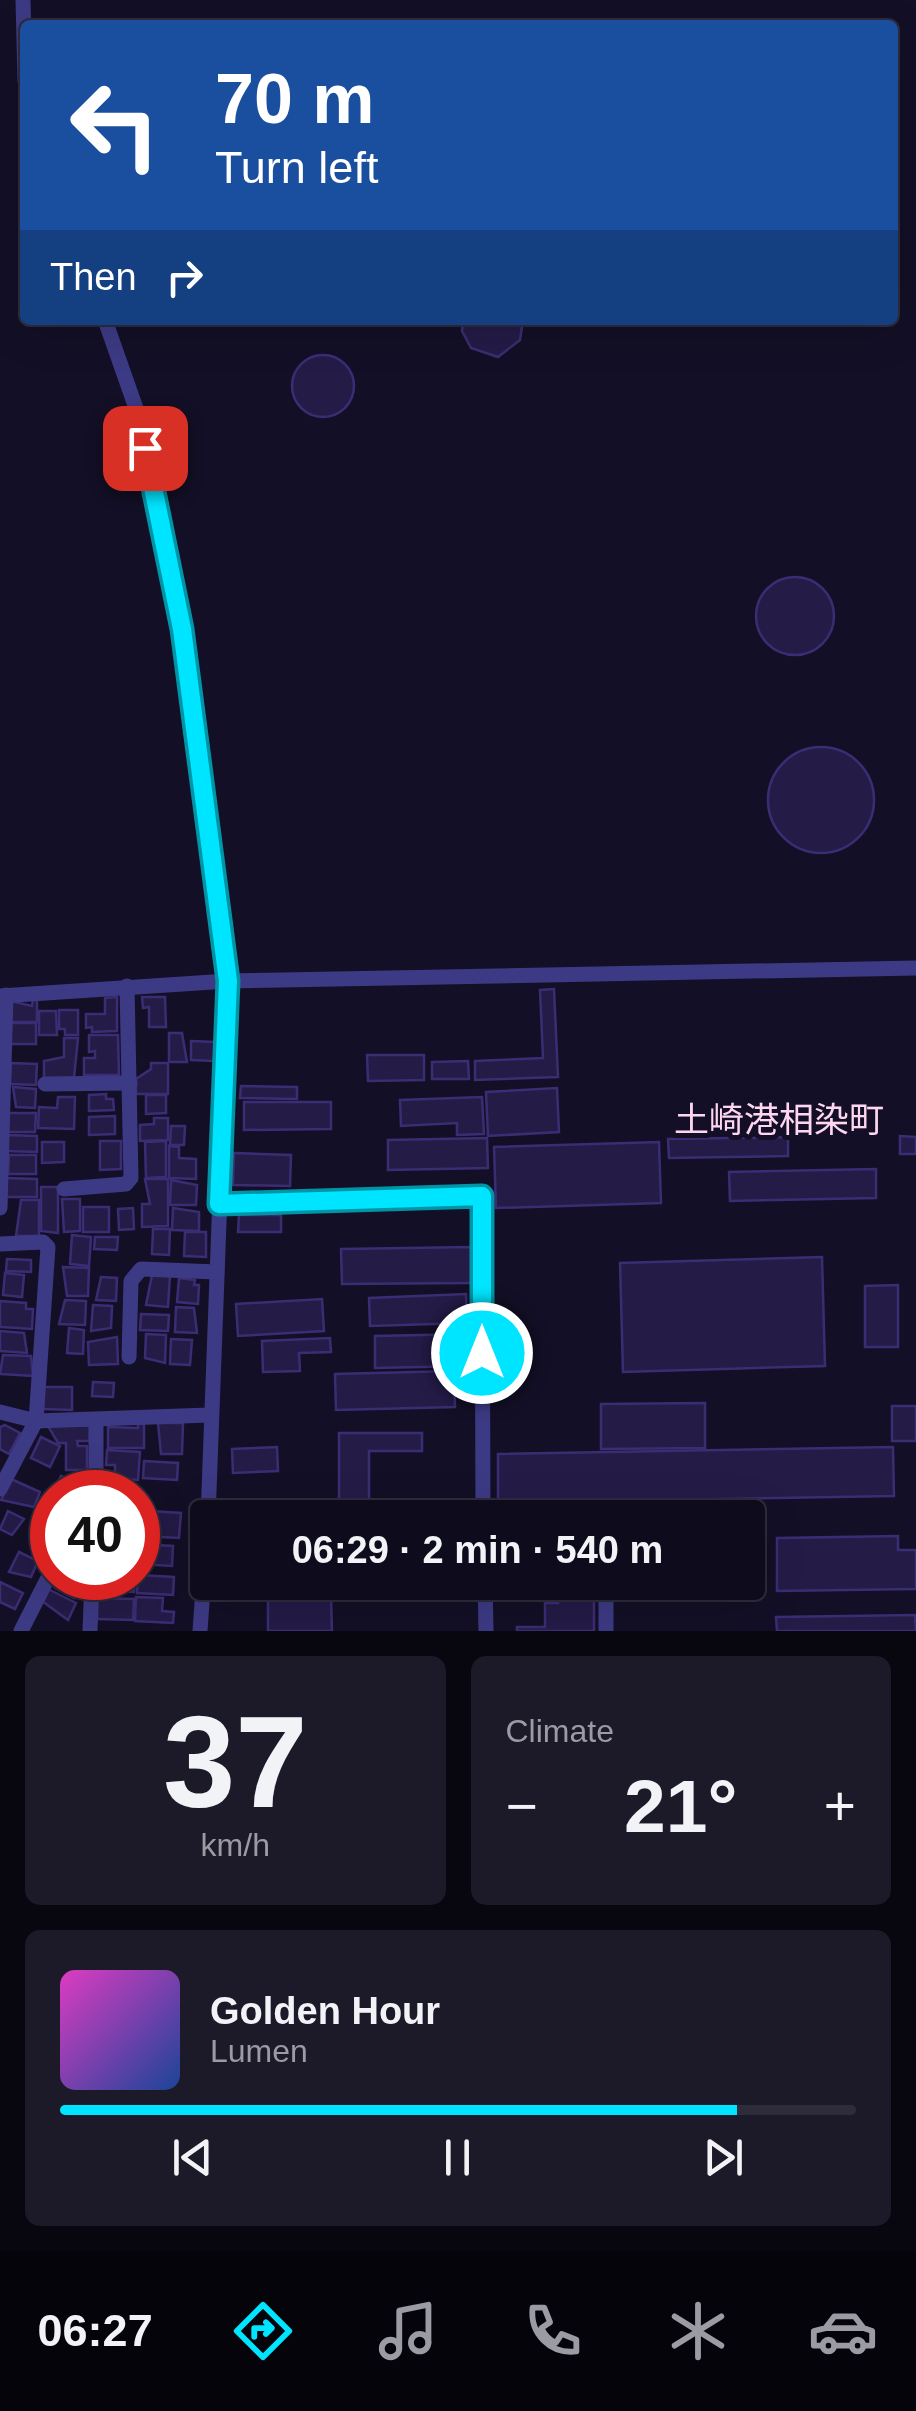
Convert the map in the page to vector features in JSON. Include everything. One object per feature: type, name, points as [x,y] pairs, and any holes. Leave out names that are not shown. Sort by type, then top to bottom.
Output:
[{"type":"street","points":[[107,325],[138,414],[182,629],[228,981],[208,1500]]},
{"type":"street","points":[[0,1208],[3,996],[228,981],[916,968]]},
{"type":"street","points":[[64,1189],[126,1184],[131,1178],[126,986]]},
{"type":"street","points":[[45,1084],[130,1083]]},
{"type":"street","points":[[219,1204],[482,1196],[483,1500]]},
{"type":"street","points":[[0,1244],[43,1242],[48,1247],[36,1421],[0,1489]]},
{"type":"street","points":[[129,1358],[132,1281],[141,1269],[217,1272]]},
{"type":"street","points":[[0,1412],[36,1421],[210,1414]]},
{"type":"street","points":[[95,1470],[96,1420]]},
{"type":"street","points":[[21,1631],[37,1600]]},
{"type":"street","points":[[90,1631],[91,1600]]},
{"type":"street","points":[[200,1631],[202,1600]]},
{"type":"street","points":[[485,1600],[486,1631]]},
{"type":"street","points":[[606,1600],[606,1631]]},
{"type":"building","points":[[463,325],[522,325],[520,340],[498,357],[471,348]]},
{"type":"building","points":[[323,355],[345,364],[354,386],[345,408],[323,417],[301,408],[292,386],[301,364]]},
{"type":"building","points":[[795,577],[810,580],[822,589],[831,601],[831,631],[822,643],[810,652],[795,655],[780,652],[768,643],[759,631],[756,616],[759,601],[768,589],[780,580]]},
{"type":"building","points":[[821,747],[841,751],[859,762],[870,780],[874,800],[870,820],[859,838],[841,849],[821,853],[801,849],[783,838],[772,820],[768,800],[772,780],[783,762],[801,751]]},
{"type":"building","points":[[554,989],[558,1077],[475,1080],[475,1061],[543,1058],[540,990]]},
{"type":"building","points":[[117,997],[117,1031],[92,1032],[92,1027],[86,1028],[86,1014],[105,1014],[105,998]]},
{"type":"building","points":[[142,997],[165,997],[166,1027],[149,1027],[149,1007],[143,1008]]},
{"type":"building","points":[[33,999],[37,999],[37,1022],[11,1022],[11,1001],[32,1006]]},
{"type":"building","points":[[59,1010],[78,1010],[78,1035],[65,1035],[65,1029],[59,1029]]},
{"type":"building","points":[[39,1011],[56,1011],[57,1035],[39,1035]]},
{"type":"building","points":[[10,1023],[36,1023],[36,1044],[10,1044]]},
{"type":"building","points":[[169,1033],[182,1033],[187,1062],[169,1062]]},
{"type":"building","points":[[89,1035],[118,1035],[119,1075],[84,1075],[84,1058],[95,1058],[95,1051],[89,1052]]},
{"type":"building","points":[[64,1038],[78,1038],[74,1078],[44,1079],[44,1061],[64,1057]]},
{"type":"building","points":[[191,1041],[215,1042],[214,1061],[191,1060]]},
{"type":"building","points":[[367,1055],[424,1055],[424,1080],[368,1081]]},
{"type":"building","points":[[468,1061],[469,1079],[432,1079],[432,1062]]},
{"type":"building","points":[[11,1063],[37,1064],[36,1085],[10,1084]]},
{"type":"building","points":[[151,1063],[168,1063],[168,1094],[136,1094],[136,1079],[151,1069]]},
{"type":"building","points":[[241,1086],[297,1087],[297,1099],[240,1098]]},
{"type":"building","points":[[13,1087],[36,1089],[35,1108],[16,1107]]},
{"type":"building","points":[[557,1088],[559,1132],[488,1136],[486,1092]]},
{"type":"building","points":[[106,1094],[106,1099],[113,1099],[114,1110],[89,1111],[89,1095]]},
{"type":"building","points":[[146,1095],[166,1095],[166,1113],[146,1114]]},
{"type":"building","points":[[58,1097],[75,1097],[74,1129],[38,1128],[39,1107],[57,1108]]},
{"type":"building","points":[[482,1097],[484,1134],[457,1135],[457,1123],[401,1126],[400,1100]]},
{"type":"building","points":[[244,1102],[331,1102],[331,1129],[244,1130]]},
{"type":"building","points":[[7,1113],[36,1113],[35,1132],[6,1132]]},
{"type":"building","points":[[115,1116],[115,1134],[89,1135],[89,1117]]},
{"type":"building","points":[[154,1118],[168,1118],[168,1140],[140,1141],[140,1125],[154,1124]]},
{"type":"building","points":[[171,1126],[185,1126],[184,1145],[170,1145]]},
{"type":"building","points":[[6,1135],[37,1136],[37,1152],[6,1151]]},
{"type":"building","points":[[900,1136],[916,1137],[916,1154],[900,1154]]},
{"type":"building","points":[[788,1137],[788,1156],[669,1158],[668,1139]]},
{"type":"building","points":[[487,1138],[488,1168],[388,1170],[388,1140]]},
{"type":"building","points":[[100,1141],[121,1141],[121,1169],[100,1170]]},
{"type":"building","points":[[166,1141],[166,1177],[146,1178],[145,1142]]},
{"type":"building","points":[[42,1142],[64,1142],[64,1162],[42,1163]]},
{"type":"building","points":[[659,1142],[661,1203],[496,1208],[494,1147]]},
{"type":"building","points":[[169,1146],[179,1147],[179,1158],[196,1159],[196,1179],[169,1178]]},
{"type":"building","points":[[234,1153],[291,1155],[290,1186],[233,1185]]},
{"type":"building","points":[[9,1155],[36,1155],[36,1174],[8,1174]]},
{"type":"building","points":[[876,1169],[876,1198],[730,1201],[729,1172]]},
{"type":"building","points":[[5,1178],[37,1179],[37,1197],[5,1197]]},
{"type":"building","points":[[145,1179],[168,1179],[168,1226],[142,1227],[142,1204],[150,1204]]},
{"type":"building","points":[[171,1180],[197,1185],[196,1205],[170,1205]]},
{"type":"building","points":[[41,1187],[58,1187],[58,1233],[41,1231]]},
{"type":"building","points":[[62,1199],[80,1199],[80,1231],[64,1232]]},
{"type":"building","points":[[21,1200],[39,1200],[39,1236],[16,1236]]},
{"type":"building","points":[[83,1207],[109,1207],[109,1232],[83,1232]]},
{"type":"building","points":[[133,1208],[134,1229],[119,1230],[118,1209]]},
{"type":"building","points":[[173,1208],[199,1212],[199,1231],[172,1230]]},
{"type":"building","points":[[239,1215],[281,1215],[281,1232],[238,1232]]},
{"type":"building","points":[[153,1229],[170,1229],[169,1255],[152,1254]]},
{"type":"building","points":[[185,1232],[206,1232],[206,1257],[184,1256]]},
{"type":"building","points":[[72,1235],[91,1237],[89,1266],[70,1264]]},
{"type":"building","points":[[95,1237],[118,1237],[117,1250],[94,1249]]},
{"type":"building","points":[[471,1247],[471,1283],[342,1284],[341,1249]]},
{"type":"building","points":[[822,1257],[825,1366],[623,1372],[620,1263]]},
{"type":"building","points":[[7,1259],[31,1260],[31,1272],[6,1271]]},
{"type":"building","points":[[63,1267],[89,1268],[88,1296],[67,1296]]},
{"type":"building","points":[[5,1273],[24,1275],[22,1297],[3,1295]]},
{"type":"building","points":[[152,1275],[170,1276],[168,1307],[146,1305]]},
{"type":"building","points":[[101,1277],[117,1278],[116,1301],[96,1300]]},
{"type":"building","points":[[179,1278],[195,1280],[194,1285],[199,1285],[198,1304],[177,1302]]},
{"type":"building","points":[[898,1285],[898,1347],[865,1347],[865,1286]]},
{"type":"building","points":[[466,1294],[467,1323],[370,1326],[369,1298]]},
{"type":"building","points":[[322,1299],[324,1331],[238,1336],[236,1304]]},
{"type":"building","points":[[65,1300],[86,1301],[85,1325],[59,1324]]},
{"type":"building","points":[[0,1301],[26,1303],[26,1309],[33,1309],[32,1329],[0,1327]]},
{"type":"building","points":[[93,1305],[112,1306],[111,1328],[91,1331]]},
{"type":"building","points":[[176,1307],[194,1308],[197,1333],[175,1332]]},
{"type":"building","points":[[141,1314],[169,1315],[168,1331],[140,1330]]},
{"type":"building","points":[[69,1328],[84,1330],[83,1354],[67,1353]]},
{"type":"building","points":[[0,1331],[24,1333],[27,1353],[0,1351]]},
{"type":"building","points":[[146,1334],[166,1335],[165,1363],[145,1358]]},
{"type":"building","points":[[466,1334],[467,1366],[375,1368],[375,1336]]},
{"type":"building","points":[[117,1337],[118,1364],[89,1365],[88,1342]]},
{"type":"building","points":[[330,1338],[331,1352],[299,1353],[300,1371],[263,1372],[262,1341]]},
{"type":"building","points":[[171,1339],[192,1340],[190,1365],[170,1364]]},
{"type":"building","points":[[3,1355],[31,1356],[33,1376],[0,1374]]},
{"type":"building","points":[[454,1371],[455,1407],[336,1410],[335,1374]]},
{"type":"building","points":[[93,1382],[114,1383],[113,1397],[92,1396]]},
{"type":"building","points":[[44,1387],[72,1387],[72,1410],[43,1409]]},
{"type":"building","points":[[705,1403],[705,1448],[601,1449],[601,1404]]},
{"type":"building","points":[[892,1406],[916,1406],[916,1441],[892,1441]]},
{"type":"building","points":[[138,1423],[144,1423],[144,1448],[108,1448],[108,1427],[138,1428]]},
{"type":"building","points":[[158,1423],[183,1423],[182,1454],[161,1454]]},
{"type":"building","points":[[5,1425],[20,1433],[9,1454],[0,1449],[0,1427]]},
{"type":"building","points":[[90,1425],[90,1441],[77,1441],[78,1446],[87,1446],[87,1470],[66,1470],[66,1443],[58,1443],[48,1426]]},
{"type":"building","points":[[339,1433],[422,1433],[422,1451],[369,1451],[369,1500],[339,1500]]},
{"type":"building","points":[[41,1437],[60,1446],[50,1467],[31,1458]]},
{"type":"building","points":[[277,1447],[278,1471],[233,1473],[232,1449]]},
{"type":"building","points":[[893,1447],[894,1496],[498,1500],[498,1454]]},
{"type":"building","points":[[107,1450],[140,1452],[139,1470],[115,1470],[115,1465],[106,1465]]},
{"type":"building","points":[[144,1461],[178,1463],[177,1480],[160,1479],[160,1470],[143,1470]]},
{"type":"building","points":[[11,1479],[30,1488],[30,1506],[1,1500]]},
{"type":"building","points":[[8,1511],[24,1519],[12,1535],[0,1529]]},
{"type":"building","points":[[160,1512],[181,1513],[179,1538],[160,1537]]},
{"type":"building","points":[[898,1536],[898,1550],[916,1550],[916,1589],[777,1591],[777,1538]]},
{"type":"building","points":[[160,1545],[173,1546],[172,1566],[160,1565]]},
{"type":"building","points":[[19,1552],[30,1557],[30,1577],[9,1572]]},
{"type":"building","points":[[160,1576],[174,1577],[173,1595],[160,1594]]},
{"type":"building","points":[[0,1582],[23,1593],[15,1609],[0,1602]]},
{"type":"building","points":[[163,1598],[162,1611],[174,1612],[173,1623],[135,1621],[136,1600]]},
{"type":"building","points":[[70,1600],[76,1603],[68,1620],[42,1601]]},
{"type":"building","points":[[97,1600],[134,1600],[133,1620],[97,1619]]},
{"type":"building","points":[[268,1600],[331,1600],[332,1631],[268,1631]]},
{"type":"building","points":[[594,1600],[594,1631],[517,1631],[517,1627],[545,1627],[545,1603]]},
{"type":"building","points":[[915,1615],[916,1631],[777,1631],[776,1617]]},
{"type":"district","name":"土崎港相染町","points":[[779,1120]]},
{"type":"route","points":[[145,448],[182,629],[228,981],[219,1204],[473,1193],[482,1196],[482,1353]]}]
